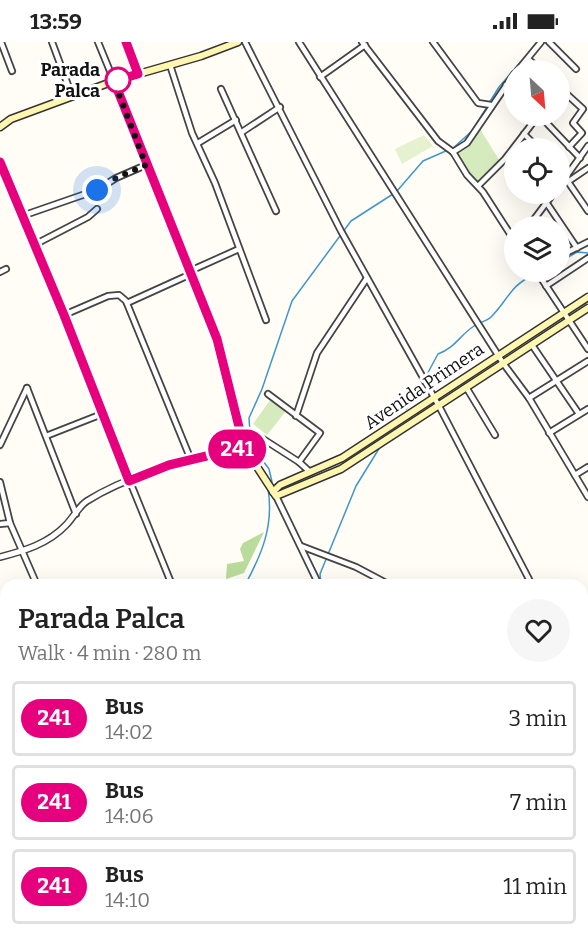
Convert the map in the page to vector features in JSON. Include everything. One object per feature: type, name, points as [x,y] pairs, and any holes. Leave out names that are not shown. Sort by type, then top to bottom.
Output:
[{"type":"main road","points":[[0,127],[11,119],[72,96],[238,42]]},
{"type":"main road","points":[[114,81],[223,357],[244,447],[274,494]]},
{"type":"main road","name":"Avenida Primera","points":[[274,494],[280,485],[342,458],[588,297]]},
{"type":"main road","name":"Avenida Primera","points":[[274,494],[341,469],[588,308]]},
{"type":"street","points":[[1,42],[12,71]]},
{"type":"street","points":[[52,42],[72,96]]},
{"type":"street","points":[[98,42],[114,81]]},
{"type":"street","points":[[126,42],[138,74]]},
{"type":"street","points":[[245,42],[367,278],[438,405],[529,579]]},
{"type":"street","points":[[299,42],[503,363],[529,398],[588,497]]},
{"type":"street","points":[[433,42],[478,103],[491,105]]},
{"type":"street","points":[[528,59],[528,55],[541,42]]},
{"type":"street","points":[[549,42],[576,69]]},
{"type":"street","points":[[320,77],[363,44],[438,141],[453,152],[504,225]]},
{"type":"street","points":[[170,65],[266,320]]},
{"type":"street","points":[[453,152],[466,143],[504,88]]},
{"type":"street","points":[[221,89],[276,211]]},
{"type":"street","points":[[570,98],[588,114]]},
{"type":"street","points":[[242,132],[280,107]]},
{"type":"street","points":[[570,146],[582,133],[573,123],[583,109]]},
{"type":"street","points":[[198,143],[236,120]]},
{"type":"street","points":[[478,186],[505,159],[531,126]]},
{"type":"street","points":[[549,126],[560,138]]},
{"type":"street","points":[[524,134],[528,138]]},
{"type":"street","points":[[570,176],[588,146]]},
{"type":"street","points":[[570,148],[580,158]]},
{"type":"street","points":[[0,162],[170,579]]},
{"type":"street","points":[[22,216],[97,190],[116,178],[146,165]]},
{"type":"street","points":[[570,178],[588,168]]},
{"type":"street","points":[[570,182],[588,209]]},
{"type":"street","points":[[547,204],[577,248]]},
{"type":"street","points":[[34,245],[88,217],[97,209]]},
{"type":"street","points":[[570,251],[588,242]]},
{"type":"street","points":[[127,303],[239,249]]},
{"type":"street","points":[[546,286],[588,258]]},
{"type":"street","points":[[0,272],[6,269]]},
{"type":"street","points":[[296,416],[317,353],[367,278]]},
{"type":"street","points":[[543,282],[588,349]]},
{"type":"street","points":[[64,315],[108,296],[119,295],[127,303],[191,460]]},
{"type":"street","points":[[532,345],[579,414]]},
{"type":"street","points":[[529,398],[588,361]]},
{"type":"street","points":[[466,387],[495,435]]},
{"type":"street","points":[[0,445],[27,388],[76,514]]},
{"type":"street","points":[[268,394],[320,433],[299,462]]},
{"type":"street","points":[[549,433],[588,409]]},
{"type":"street","points":[[46,436],[102,414]]},
{"type":"street","points":[[260,436],[310,472]]},
{"type":"street","points":[[0,557],[22,552],[54,537],[84,502],[129,481],[169,465],[244,447]]},
{"type":"street","points":[[575,475],[588,467]]},
{"type":"street","points":[[0,482],[10,523],[34,579]]},
{"type":"street","points":[[274,494],[316,579]]},
{"type":"street","points":[[0,524],[10,523]]},
{"type":"street","points":[[301,546],[356,567],[379,579]]},
{"type":"green space","points":[[480,129],[501,163],[478,184],[455,152],[472,141]]},
{"type":"green space","points":[[424,135],[433,146],[402,164],[395,149]]},
{"type":"green space","points":[[271,399],[286,411],[267,435],[253,424]]},
{"type":"green space","points":[[264,532],[244,573],[226,579],[227,564],[244,561],[240,549],[243,543]]},
{"type":"waterway","points":[[489,103],[499,87],[533,48]]},
{"type":"waterway","points":[[452,149],[472,131],[487,107]]},
{"type":"waterway","points":[[397,191],[423,161],[448,150]]},
{"type":"waterway","points":[[272,482],[269,469],[258,454],[250,433],[249,418],[262,389],[292,301],[351,221],[393,194]]},
{"type":"waterway","points":[[570,256],[577,252],[588,253]]},
{"type":"waterway","points":[[425,378],[438,354],[449,348],[474,326],[489,318],[522,282]]},
{"type":"waterway","points":[[406,409],[423,383]]},
{"type":"waterway","points":[[320,579],[320,574],[356,486],[380,447]]},
{"type":"waterway","points":[[248,579],[257,562],[268,527],[268,489]]},
{"type":"bus line","name":"241","points":[[0,162],[57,303],[64,315],[129,481],[169,465],[244,447],[217,339],[114,81],[138,74],[126,42]]},
{"type":"place","name":"Parada Palca","points":[[118,80]]},
{"type":"route","points":[[97,190],[116,178],[146,165],[114,81],[118,80]]}]
